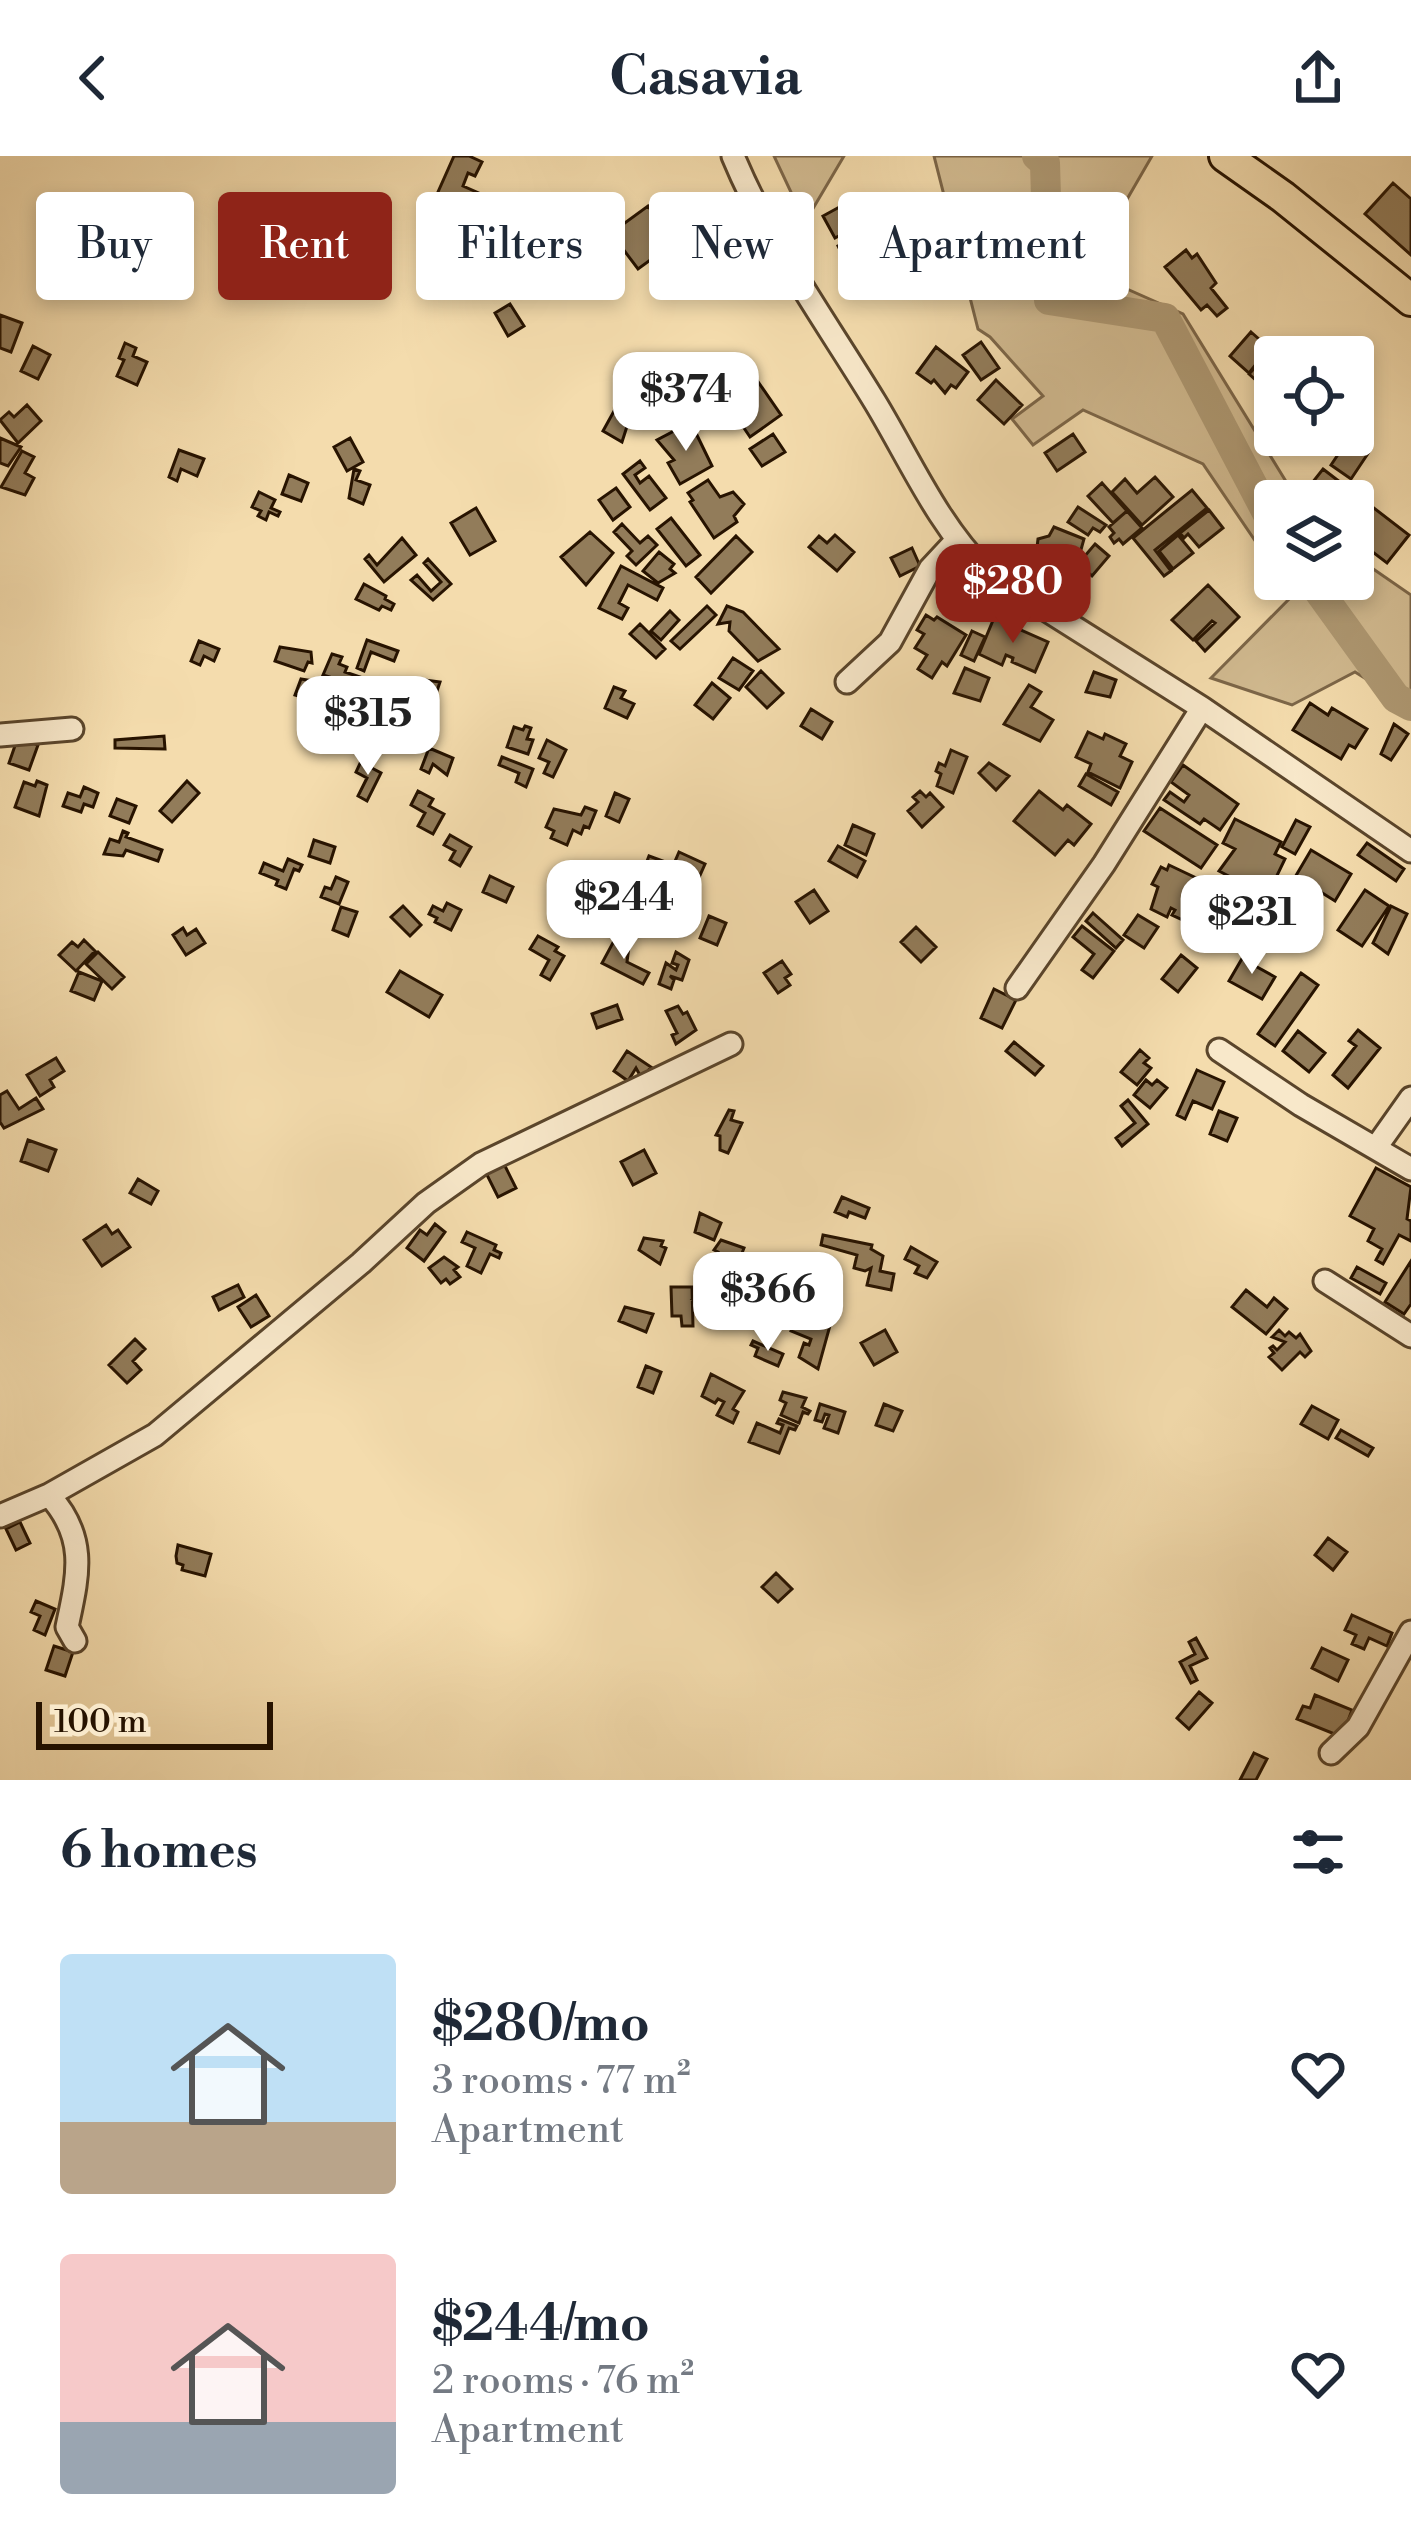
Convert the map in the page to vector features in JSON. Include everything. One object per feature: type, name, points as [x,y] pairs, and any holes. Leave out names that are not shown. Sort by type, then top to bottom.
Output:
[{"type":"highway","points":[[1225,156],[1411,301]]},
{"type":"street","points":[[733,156],[778,253],[958,540],[985,571],[1202,708],[1411,851]]},
{"type":"street","points":[[847,682],[890,642],[930,569],[958,540]]},
{"type":"street","points":[[1017,988],[1104,864],[1202,708]]},
{"type":"street","points":[[0,736],[72,728]]},
{"type":"street","points":[[0,1516],[49,1495],[155,1435],[362,1263],[425,1203],[481,1164],[731,1044]]},
{"type":"street","points":[[1219,1050],[1301,1106],[1411,1169]]},
{"type":"street","points":[[1377,1146],[1411,1098]]},
{"type":"street","points":[[1325,1281],[1411,1336]]},
{"type":"street","points":[[49,1495],[61,1508],[78,1544],[67,1627],[75,1641]]},
{"type":"street","points":[[1331,1753],[1371,1707],[1411,1632]]},
{"type":"shaded area","points":[[774,156],[844,156],[814,207],[814,192],[791,192]]},
{"type":"shaded area","points":[[934,156],[1152,156],[1129,196],[1129,192],[943,192]]},
{"type":"shaded area","points":[[1129,290],[1183,314],[1254,429],[1254,456],[1270,456],[1285,480],[1254,480],[1254,539],[1203,464],[1083,410],[1033,445],[1012,419],[1043,396],[978,329],[971,300],[1129,300]]},
{"type":"shaded area","points":[[1374,569],[1411,595],[1411,707],[1355,672],[1292,705],[1211,678],[1288,600],[1374,600]]},
{"type":"building","points":[[454,156],[482,162],[475,176],[468,173],[463,186],[476,192],[438,192]]},
{"type":"building","points":[[1393,183],[1411,199],[1411,255],[1365,214]]},
{"type":"building","points":[[649,207],[649,261],[638,269],[625,252],[625,223]]},
{"type":"building","points":[[838,208],[838,236],[835,238],[823,216]]},
{"type":"building","points":[[1186,250],[1192,258],[1197,254],[1216,283],[1211,288],[1227,308],[1217,316],[1207,305],[1201,310],[1165,267]]},
{"type":"building","points":[[510,304],[524,326],[508,336],[495,313]]},
{"type":"building","points":[[0,315],[22,323],[11,352],[0,348]]},
{"type":"building","points":[[1251,332],[1256,336],[1254,367],[1249,373],[1230,356]]},
{"type":"building","points":[[981,342],[999,368],[981,380],[963,355]]},
{"type":"building","points":[[125,343],[136,348],[133,356],[147,362],[137,385],[117,376]]},
{"type":"building","points":[[33,346],[50,355],[38,379],[21,371]]},
{"type":"building","points":[[936,347],[968,372],[956,388],[951,385],[945,393],[934,380],[931,383],[917,373]]},
{"type":"building","points":[[645,355],[671,370],[662,387],[650,381],[643,391],[656,398],[642,424],[630,417],[622,442],[603,431]]},
{"type":"building","points":[[752,373],[781,415],[750,437],[721,394]]},
{"type":"building","points":[[996,380],[1022,405],[1004,424],[978,400]]},
{"type":"building","points":[[27,405],[41,421],[18,443],[0,420],[9,412],[14,417]]},
{"type":"building","points":[[693,427],[712,466],[680,484],[668,463],[674,460],[657,440]]},
{"type":"building","points":[[773,434],[785,452],[762,466],[750,449]]},
{"type":"building","points":[[1073,434],[1085,452],[1057,471],[1045,453]]},
{"type":"building","points":[[0,438],[21,447],[8,466],[0,463]]},
{"type":"building","points":[[350,438],[363,462],[347,471],[334,447]]},
{"type":"building","points":[[179,450],[204,459],[197,476],[181,469],[177,481],[169,477]]},
{"type":"building","points":[[22,451],[34,457],[25,473],[34,478],[25,495],[1,487]]},
{"type":"building","points":[[1337,456],[1366,456],[1351,479],[1331,465]]},
{"type":"building","points":[[640,461],[645,468],[635,475],[640,483],[649,476],[666,498],[650,510],[623,474]]},
{"type":"building","points":[[354,469],[360,471],[356,480],[370,485],[363,504],[349,498]]},
{"type":"building","points":[[1323,469],[1337,480],[1314,480]]},
{"type":"building","points":[[289,475],[308,483],[301,501],[282,494]]},
{"type":"building","points":[[1155,477],[1173,497],[1142,525],[1112,492],[1125,479],[1137,493]]},
{"type":"building","points":[[708,480],[720,497],[733,492],[744,504],[734,516],[737,522],[714,538],[688,493]]},
{"type":"building","points":[[1102,483],[1127,511],[1113,523],[1088,496]]},
{"type":"building","points":[[616,488],[630,507],[613,520],[599,500]]},
{"type":"building","points":[[1192,490],[1207,508],[1155,550],[1171,571],[1164,576],[1133,538]]},
{"type":"building","points":[[259,492],[275,500],[271,508],[280,512],[278,516],[269,512],[266,520],[258,516],[261,511],[252,507]]},
{"type":"building","points":[[1078,507],[1106,525],[1100,532],[1093,528],[1088,535],[1068,522]]},
{"type":"building","points":[[476,508],[495,541],[470,555],[451,523]]},
{"type":"building","points":[[1374,508],[1409,535],[1387,563],[1374,553]]},
{"type":"building","points":[[1209,510],[1223,528],[1199,547],[1188,534],[1184,538],[1180,533]]},
{"type":"building","points":[[1127,511],[1142,528],[1123,544],[1119,539],[1114,543],[1109,527]]},
{"type":"building","points":[[671,518],[700,555],[686,566],[657,529]]},
{"type":"building","points":[[622,524],[640,543],[648,536],[657,545],[636,565],[627,556],[632,551],[614,532]]},
{"type":"building","points":[[1054,527],[1084,539],[1072,582],[1051,577],[1051,562],[1036,556],[1038,539],[1049,536]]},
{"type":"building","points":[[590,532],[613,553],[586,585],[561,557]]},
{"type":"building","points":[[835,535],[854,552],[837,571],[809,547],[819,536],[827,543]]},
{"type":"building","points":[[1178,535],[1193,553],[1173,569],[1159,551]]},
{"type":"building","points":[[736,536],[752,552],[711,593],[696,577]]},
{"type":"building","points":[[402,538],[416,555],[384,582],[365,559],[369,555],[377,565]]},
{"type":"building","points":[[1095,544],[1109,556],[1092,576],[1078,564]]},
{"type":"building","points":[[912,548],[920,566],[900,576],[891,558]]},
{"type":"building","points":[[659,552],[674,564],[670,569],[675,573],[658,583],[643,571]]},
{"type":"building","points":[[428,559],[451,584],[433,600],[411,580],[417,575],[431,591],[441,582],[424,563]]},
{"type":"building","points":[[621,566],[663,588],[657,600],[628,585],[619,603],[628,608],[622,619],[599,608]]},
{"type":"building","points":[[364,584],[386,596],[394,604],[391,610],[356,599]]},
{"type":"building","points":[[1208,585],[1239,617],[1205,651],[1196,641],[1215,623],[1193,640],[1172,620]]},
{"type":"building","points":[[707,606],[716,615],[680,649],[671,641]]},
{"type":"building","points":[[727,606],[743,612],[779,649],[758,661],[729,631],[730,622],[718,624]]},
{"type":"building","points":[[670,611],[679,620],[661,640],[651,631]]},
{"type":"building","points":[[926,615],[966,635],[947,666],[942,662],[932,678],[918,669],[927,655],[915,648],[924,634],[917,630]]},
{"type":"building","points":[[994,618],[1048,642],[1035,672],[1006,655],[1002,665],[979,654]]},
{"type":"building","points":[[640,624],[665,649],[656,658],[630,634]]},
{"type":"building","points":[[972,631],[985,637],[974,661],[961,655]]},
{"type":"building","points":[[367,640],[398,651],[394,661],[371,652],[364,671],[357,668]]},
{"type":"building","points":[[199,641],[219,649],[214,661],[204,656],[200,665],[191,661]]},
{"type":"building","points":[[280,647],[311,652],[312,663],[304,671],[275,661]]},
{"type":"building","points":[[332,654],[342,657],[339,664],[347,667],[345,672],[366,679],[364,687],[358,685],[356,692],[334,685],[336,679],[323,675]]},
{"type":"building","points":[[733,658],[753,671],[739,690],[719,678]]},
{"type":"building","points":[[965,668],[989,678],[980,701],[954,693]]},
{"type":"building","points":[[761,671],[783,693],[767,708],[746,687]]},
{"type":"building","points":[[1094,672],[1116,680],[1110,697],[1086,692]]},
{"type":"building","points":[[301,679],[326,683],[321,697],[317,695],[315,701],[295,695]]},
{"type":"building","points":[[417,679],[440,682],[429,715],[397,705],[403,687],[413,690]]},
{"type":"building","points":[[712,683],[730,698],[713,719],[695,705]]},
{"type":"building","points":[[1029,685],[1041,692],[1031,707],[1053,720],[1040,741],[1004,724]]},
{"type":"building","points":[[614,687],[625,691],[621,698],[634,704],[627,718],[605,708]]},
{"type":"building","points":[[1310,703],[1328,715],[1332,708],[1367,729],[1341,759],[1293,730]]},
{"type":"building","points":[[328,706],[345,728],[331,739],[314,717]]},
{"type":"building","points":[[811,709],[832,722],[822,739],[801,726]]},
{"type":"building","points":[[1394,724],[1408,734],[1391,760],[1381,754]]},
{"type":"building","points":[[514,727],[523,730],[531,728],[527,739],[533,740],[528,754],[507,747]]},
{"type":"building","points":[[1088,732],[1126,744],[1120,756],[1132,762],[1120,788],[1088,772],[1091,764],[1076,757]]},
{"type":"building","points":[[164,736],[165,749],[115,748],[115,740]]},
{"type":"building","points":[[18,737],[38,745],[29,770],[9,763]]},
{"type":"building","points":[[547,740],[566,750],[553,777],[544,773],[549,762],[539,758]]},
{"type":"building","points":[[429,748],[453,758],[447,775],[433,764],[429,773],[421,769]]},
{"type":"building","points":[[951,750],[967,757],[953,793],[937,786],[941,774],[936,771],[939,763],[945,766]]},
{"type":"building","points":[[363,757],[381,773],[367,801],[358,796],[367,778],[356,772]]},
{"type":"building","points":[[502,757],[533,769],[526,787],[516,782],[519,773],[499,765]]},
{"type":"building","points":[[989,763],[1009,776],[996,790],[979,773]]},
{"type":"building","points":[[1183,765],[1238,804],[1220,830],[1204,819],[1200,824],[1164,800],[1170,792],[1184,802],[1189,795],[1171,782]]},
{"type":"building","points":[[1086,774],[1118,792],[1111,805],[1079,786]]},
{"type":"building","points":[[37,781],[47,785],[39,816],[15,807],[24,782],[35,786]]},
{"type":"building","points":[[187,781],[199,793],[172,822],[160,811]]},
{"type":"building","points":[[84,787],[98,793],[93,807],[84,804],[81,812],[63,806],[68,793],[80,797]]},
{"type":"building","points":[[418,791],[433,799],[429,806],[444,814],[433,834],[418,826],[425,813],[411,805]]},
{"type":"building","points":[[920,791],[926,797],[930,793],[943,807],[922,827],[908,811],[918,802],[913,797]]},
{"type":"building","points":[[1039,791],[1091,824],[1074,845],[1068,840],[1055,855],[1014,821]]},
{"type":"building","points":[[615,793],[629,799],[619,822],[606,816]]},
{"type":"building","points":[[117,799],[136,806],[129,823],[110,816]]},
{"type":"building","points":[[585,807],[596,811],[589,828],[584,826],[581,834],[573,830],[567,845],[551,838],[554,831],[546,827],[554,809],[581,815]]},
{"type":"building","points":[[1160,808],[1217,845],[1201,868],[1144,831]]},
{"type":"building","points":[[1235,819],[1281,842],[1275,854],[1285,859],[1271,888],[1250,877],[1246,885],[1219,871],[1235,849],[1223,843]]},
{"type":"building","points":[[1296,820],[1310,827],[1295,854],[1282,847]]},
{"type":"building","points":[[853,825],[874,834],[866,855],[845,845]]},
{"type":"building","points":[[123,831],[126,837],[162,850],[158,861],[126,850],[123,856],[104,854],[110,839],[119,842]]},
{"type":"building","points":[[450,835],[471,847],[460,866],[450,860],[455,851],[444,845]]},
{"type":"building","points":[[314,840],[335,847],[330,863],[309,856]]},
{"type":"building","points":[[1367,843],[1404,869],[1396,881],[1358,855]]},
{"type":"building","points":[[838,846],[865,861],[857,877],[829,861]]},
{"type":"building","points":[[1311,850],[1351,874],[1335,901],[1311,886],[1307,894],[1291,884]]},
{"type":"building","points":[[679,852],[705,864],[697,882],[673,866]]},
{"type":"building","points":[[649,856],[671,864],[669,883],[642,874]]},
{"type":"building","points":[[288,859],[302,865],[299,871],[294,869],[286,889],[260,873],[264,863],[283,871]]},
{"type":"building","points":[[1169,865],[1213,886],[1196,921],[1172,915],[1175,910],[1171,908],[1167,917],[1151,909],[1158,887],[1152,884],[1161,867],[1167,870]]},
{"type":"building","points":[[490,876],[513,887],[506,902],[483,892]]},
{"type":"building","points":[[336,877],[348,882],[339,904],[321,897]]},
{"type":"building","points":[[581,880],[591,884],[581,904],[558,893],[564,881],[577,888]]},
{"type":"building","points":[[656,881],[671,888],[668,895],[678,899],[670,915],[658,910],[654,918],[642,912]]},
{"type":"building","points":[[814,890],[828,911],[810,923],[796,902]]},
{"type":"building","points":[[1365,890],[1389,906],[1362,946],[1338,930]]},
{"type":"building","points":[[447,903],[461,910],[451,930],[429,914],[433,906],[443,911]]},
{"type":"building","points":[[403,906],[421,925],[410,936],[391,917]]},
{"type":"building","points":[[1391,906],[1407,914],[1388,954],[1373,943]]},
{"type":"building","points":[[341,907],[357,912],[348,936],[333,930]]},
{"type":"building","points":[[1093,913],[1123,940],[1116,948],[1086,921]]},
{"type":"building","points":[[1138,915],[1158,927],[1144,948],[1124,935]]},
{"type":"building","points":[[709,916],[726,923],[717,945],[700,938]]},
{"type":"building","points":[[1082,926],[1114,951],[1093,978],[1082,970],[1094,954],[1073,937]]},
{"type":"building","points":[[916,927],[936,947],[921,962],[901,942]]},
{"type":"building","points":[[183,928],[187,935],[196,929],[205,943],[186,955],[173,935]]},
{"type":"building","points":[[538,936],[564,956],[550,980],[541,975],[549,960],[530,949]]},
{"type":"building","points":[[615,939],[629,946],[627,962],[649,973],[643,984],[602,963]]},
{"type":"building","points":[[84,940],[95,951],[76,971],[59,955],[72,942],[78,947]]},
{"type":"building","points":[[1247,950],[1253,953],[1248,962],[1275,977],[1262,999],[1229,981]]},
{"type":"building","points":[[98,952],[124,977],[112,989],[86,964]]},
{"type":"building","points":[[676,952],[689,960],[682,980],[670,976],[674,980],[671,989],[659,984],[666,963],[676,970],[678,965],[672,963]]},
{"type":"building","points":[[1181,955],[1197,968],[1178,992],[1162,979]]},
{"type":"building","points":[[782,961],[791,974],[785,978],[790,985],[778,993],[764,973]]},
{"type":"building","points":[[400,971],[442,995],[429,1017],[387,992]]},
{"type":"building","points":[[79,972],[102,981],[94,1000],[71,991]]},
{"type":"building","points":[[1301,973],[1318,985],[1275,1046],[1258,1034]]},
{"type":"building","points":[[994,989],[1016,1000],[1002,1028],[981,1018]]},
{"type":"building","points":[[617,1005],[622,1019],[597,1028],[592,1014]]},
{"type":"building","points":[[678,1006],[696,1030],[676,1044],[672,1035],[677,1033],[666,1011]]},
{"type":"building","points":[[1358,1030],[1380,1048],[1348,1088],[1333,1075],[1356,1046],[1349,1041]]},
{"type":"building","points":[[1298,1031],[1325,1053],[1309,1072],[1283,1051]]},
{"type":"building","points":[[1014,1042],[1043,1066],[1035,1075],[1006,1051]]},
{"type":"building","points":[[1140,1050],[1151,1068],[1137,1085],[1121,1072]]},
{"type":"building","points":[[627,1051],[651,1067],[642,1079],[636,1068],[628,1081],[614,1071]]},
{"type":"building","points":[[56,1058],[64,1071],[50,1080],[54,1087],[40,1096],[27,1075]]},
{"type":"building","points":[[1197,1070],[1224,1082],[1212,1109],[1193,1101],[1185,1119],[1177,1115]]},
{"type":"building","points":[[1146,1080],[1152,1085],[1157,1080],[1167,1088],[1150,1108],[1134,1095]]},
{"type":"building","points":[[7,1091],[19,1109],[36,1098],[43,1109],[4,1128],[0,1095]]},
{"type":"building","points":[[1128,1100],[1148,1124],[1122,1146],[1116,1138],[1135,1123],[1121,1106]]},
{"type":"building","points":[[729,1110],[734,1111],[731,1120],[742,1123],[728,1153],[720,1150],[720,1136],[716,1135]]},
{"type":"building","points":[[1219,1111],[1237,1118],[1227,1141],[1210,1134]]},
{"type":"building","points":[[28,1140],[56,1150],[48,1171],[21,1161]]},
{"type":"building","points":[[644,1150],[656,1173],[633,1185],[621,1162]]},
{"type":"building","points":[[504,1164],[516,1188],[498,1197],[486,1173]]},
{"type":"building","points":[[1376,1168],[1411,1187],[1407,1219],[1411,1241],[1399,1235],[1383,1264],[1376,1260],[1382,1249],[1368,1241],[1374,1229],[1350,1216]]},
{"type":"building","points":[[138,1179],[158,1191],[151,1204],[130,1193]]},
{"type":"building","points":[[842,1197],[869,1208],[865,1218],[835,1212]]},
{"type":"building","points":[[700,1213],[721,1223],[714,1240],[695,1232]]},
{"type":"building","points":[[435,1224],[445,1232],[424,1261],[407,1248],[420,1230],[427,1235]]},
{"type":"building","points":[[106,1225],[112,1234],[118,1230],[130,1247],[102,1266],[84,1240]]},
{"type":"building","points":[[467,1232],[496,1245],[494,1250],[501,1253],[499,1258],[490,1254],[481,1273],[467,1266],[475,1248],[462,1242]]},
{"type":"building","points":[[823,1235],[872,1245],[883,1256],[880,1271],[894,1274],[891,1290],[867,1285],[871,1268],[854,1268],[857,1255],[821,1245]]},
{"type":"building","points":[[644,1238],[663,1241],[661,1246],[666,1248],[660,1264],[639,1250]]},
{"type":"building","points":[[721,1240],[744,1248],[735,1271],[714,1263],[718,1252],[714,1250]]},
{"type":"building","points":[[911,1247],[937,1262],[927,1278],[915,1273],[919,1266],[905,1259]]},
{"type":"building","points":[[444,1257],[458,1267],[454,1270],[460,1277],[450,1284],[446,1279],[441,1283],[429,1268]]},
{"type":"building","points":[[762,1259],[786,1269],[778,1269],[777,1282],[773,1280],[768,1290],[752,1283]]},
{"type":"building","points":[[797,1259],[835,1277],[822,1304],[786,1281]]},
{"type":"building","points":[[1411,1261],[1411,1304],[1404,1314],[1385,1302]]},
{"type":"building","points":[[1357,1267],[1386,1283],[1380,1294],[1351,1278]]},
{"type":"building","points":[[708,1281],[727,1295],[713,1314],[692,1299]]},
{"type":"building","points":[[238,1285],[244,1297],[219,1310],[213,1297]]},
{"type":"building","points":[[671,1287],[692,1287],[693,1326],[682,1326],[681,1316],[672,1316]]},
{"type":"building","points":[[1246,1290],[1267,1307],[1274,1298],[1287,1309],[1266,1334],[1232,1307]]},
{"type":"building","points":[[256,1295],[269,1316],[251,1327],[238,1307]]},
{"type":"building","points":[[625,1307],[653,1314],[646,1332],[619,1321]]},
{"type":"building","points":[[799,1310],[831,1322],[818,1369],[799,1357],[804,1343],[809,1345],[811,1339],[791,1331]]},
{"type":"building","points":[[885,1330],[897,1352],[874,1365],[861,1343]]},
{"type":"building","points":[[1279,1330],[1285,1336],[1300,1334],[1311,1351],[1305,1357],[1300,1352],[1282,1370],[1269,1357],[1274,1353],[1270,1348],[1277,1350],[1285,1342],[1272,1337]]},
{"type":"building","points":[[135,1339],[145,1349],[133,1361],[141,1370],[127,1383],[109,1365]]},
{"type":"building","points":[[753,1341],[783,1354],[778,1366],[755,1356],[758,1348],[751,1345]]},
{"type":"building","points":[[646,1366],[661,1372],[653,1393],[638,1387]]},
{"type":"building","points":[[711,1374],[744,1391],[733,1409],[738,1412],[733,1423],[717,1415],[724,1402],[702,1396]]},
{"type":"building","points":[[783,1392],[806,1398],[802,1407],[810,1411],[803,1412],[799,1423],[781,1415],[786,1403],[780,1400]]},
{"type":"building","points":[[820,1404],[845,1412],[838,1433],[824,1428],[829,1415],[822,1422],[815,1420]]},
{"type":"building","points":[[884,1404],[902,1411],[893,1431],[876,1425]]},
{"type":"building","points":[[1312,1406],[1338,1420],[1328,1439],[1301,1424]]},
{"type":"building","points":[[779,1419],[797,1426],[789,1428],[779,1453],[749,1442],[757,1423],[780,1433]]},
{"type":"building","points":[[1341,1430],[1373,1448],[1368,1456],[1336,1438]]},
{"type":"building","points":[[20,1522],[30,1543],[16,1550],[6,1529]]},
{"type":"building","points":[[1328,1538],[1347,1552],[1333,1570],[1315,1555]]},
{"type":"building","points":[[178,1545],[211,1554],[205,1576],[182,1570],[183,1565],[177,1563]]},
{"type":"building","points":[[776,1573],[792,1589],[778,1602],[762,1587]]},
{"type":"building","points":[[36,1601],[55,1609],[45,1635],[34,1630],[40,1616],[31,1612]]},
{"type":"building","points":[[1352,1615],[1392,1633],[1387,1646],[1369,1638],[1364,1649],[1352,1644],[1356,1635],[1345,1630]]},
{"type":"building","points":[[1196,1638],[1207,1658],[1190,1666],[1197,1680],[1191,1683],[1180,1662],[1195,1654],[1189,1642]]},
{"type":"building","points":[[54,1646],[73,1652],[65,1676],[46,1670]]},
{"type":"building","points":[[1322,1648],[1348,1660],[1338,1681],[1312,1668]]},
{"type":"building","points":[[1199,1692],[1212,1703],[1189,1729],[1177,1718]]},
{"type":"building","points":[[1315,1695],[1352,1710],[1342,1737],[1297,1719],[1303,1706],[1310,1708]]},
{"type":"building","points":[[1254,1753],[1267,1759],[1256,1780],[1240,1780]]},
{"type":"waterway","points":[[1037,156],[1045,163],[1049,300],[1165,318],[1254,488]]},
{"type":"waterway","points":[[1325,600],[1396,698],[1411,706]]}]
